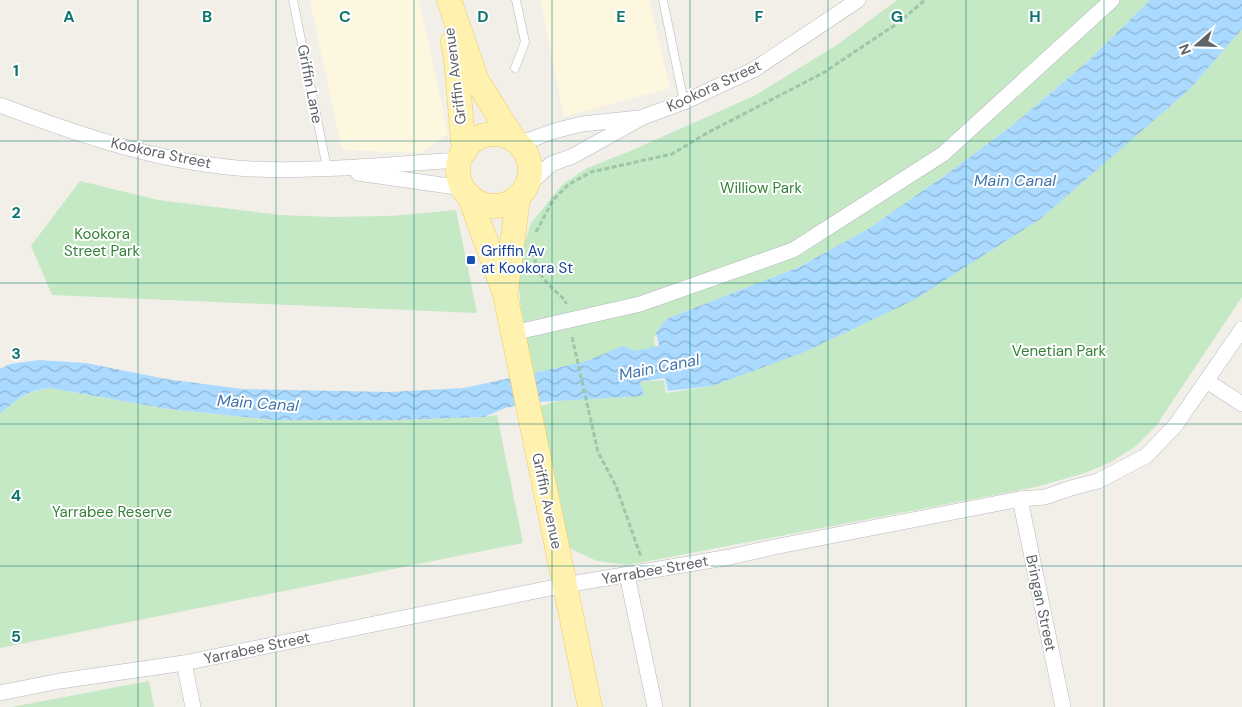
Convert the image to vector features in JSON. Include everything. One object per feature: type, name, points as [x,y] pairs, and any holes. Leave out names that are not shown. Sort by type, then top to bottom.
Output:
[{"type":"main road","name":"Griffin Avenue","points":[[445,0],[456,59],[462,156]]},
{"type":"main road","name":"Griffin Avenue","points":[[449,0],[477,81],[516,142]]},
{"type":"main road","points":[[490,135],[503,136],[516,142],[525,151],[530,169],[522,192],[503,205],[488,206],[478,202],[466,192],[460,179],[459,169],[462,156],[471,143],[479,138],[490,135]]},
{"type":"main road","name":"Griffin Avenue","points":[[466,192],[505,294],[590,707]]},
{"type":"main road","name":"Griffin Avenue","points":[[505,294],[522,192]]},
{"type":"street","name":"Kookora Street","points":[[522,192],[551,164],[573,156],[643,117],[684,102],[755,69],[858,0]]},
{"type":"street","points":[[513,334],[640,304],[793,250],[943,154],[1112,0]]},
{"type":"street","name":"Kookora Street","points":[[0,105],[70,132],[162,157],[251,169],[296,170],[462,156]]},
{"type":"street","name":"Kookora Street","points":[[516,142],[582,124],[643,117]]},
{"type":"street","name":"Kookora Street","points":[[327,168],[466,192]]},
{"type":"street","name":"Yarrabee Street","points":[[0,693],[60,681],[184,663],[565,585],[730,558],[774,547],[1020,499],[1045,497],[1098,481],[1146,456],[1175,426],[1208,382],[1242,329]]},
{"type":"street","points":[[1208,382],[1242,404]]},
{"type":"street","name":"Bringan Street","points":[[1020,499],[1063,707]]},
{"type":"street","points":[[627,575],[654,707]]},
{"type":"street","points":[[184,663],[192,707]]},
{"type":"lane","name":"Griffin Lane","points":[[293,0],[327,168]]},
{"type":"lane","points":[[515,68],[525,42],[516,0]]},
{"type":"lane","points":[[663,0],[684,102]]},
{"type":"path","points":[[533,237],[553,200],[568,185],[591,172],[604,168],[672,154],[707,133],[823,73],[898,23],[925,0]]},
{"type":"path","points":[[534,245],[535,261],[542,278],[566,300],[567,320]]},
{"type":"path","points":[[577,354],[598,452],[616,486],[646,572]]},
{"type":"shaded area","points":[[310,0],[419,0],[448,133],[421,153],[342,150]]},
{"type":"shaded area","points":[[540,0],[649,0],[670,88],[564,117]]},
{"type":"green space","name":"Williow Park","points":[[897,0],[1150,0],[1086,63],[1014,124],[868,229],[799,267],[666,319],[654,338],[656,350],[585,366],[534,374],[521,310],[517,266],[531,223],[563,184],[587,168],[628,152],[754,96],[837,45]]},
{"type":"green space","name":"Venetian Park","points":[[1242,29],[1242,297],[1156,426],[1136,446],[1111,462],[1085,473],[1036,487],[628,565],[597,561],[569,548],[537,407],[591,391],[644,396],[640,382],[664,380],[666,393],[712,386],[1190,89]]},
{"type":"green space","name":"Kookora Street Park","points":[[80,181],[158,200],[280,215],[331,217],[391,216],[456,210],[477,313],[52,295],[31,246]]},
{"type":"green space","name":"Yarrabee Reserve","points":[[50,388],[168,409],[274,420],[397,420],[497,415],[523,543],[0,648],[0,414],[28,393]]},
{"type":"green space","points":[[149,681],[154,707],[12,707]]},
{"type":"water","name":"Main Canal","points":[[1150,0],[1242,0],[1242,29],[1190,89],[1040,219],[914,300],[802,353],[712,386],[668,391],[665,378],[640,382],[644,396],[536,402],[505,408],[484,417],[397,420],[274,420],[168,409],[50,388],[28,393],[0,414],[0,369],[10,364],[39,360],[86,363],[166,379],[242,389],[390,392],[464,388],[584,362],[623,346],[635,351],[659,346],[656,333],[666,319],[799,267],[868,229],[944,176],[1014,124],[1086,63]]},
{"type":"place","name":"Griffin Av at Kookora St","points":[[471,260]]}]
